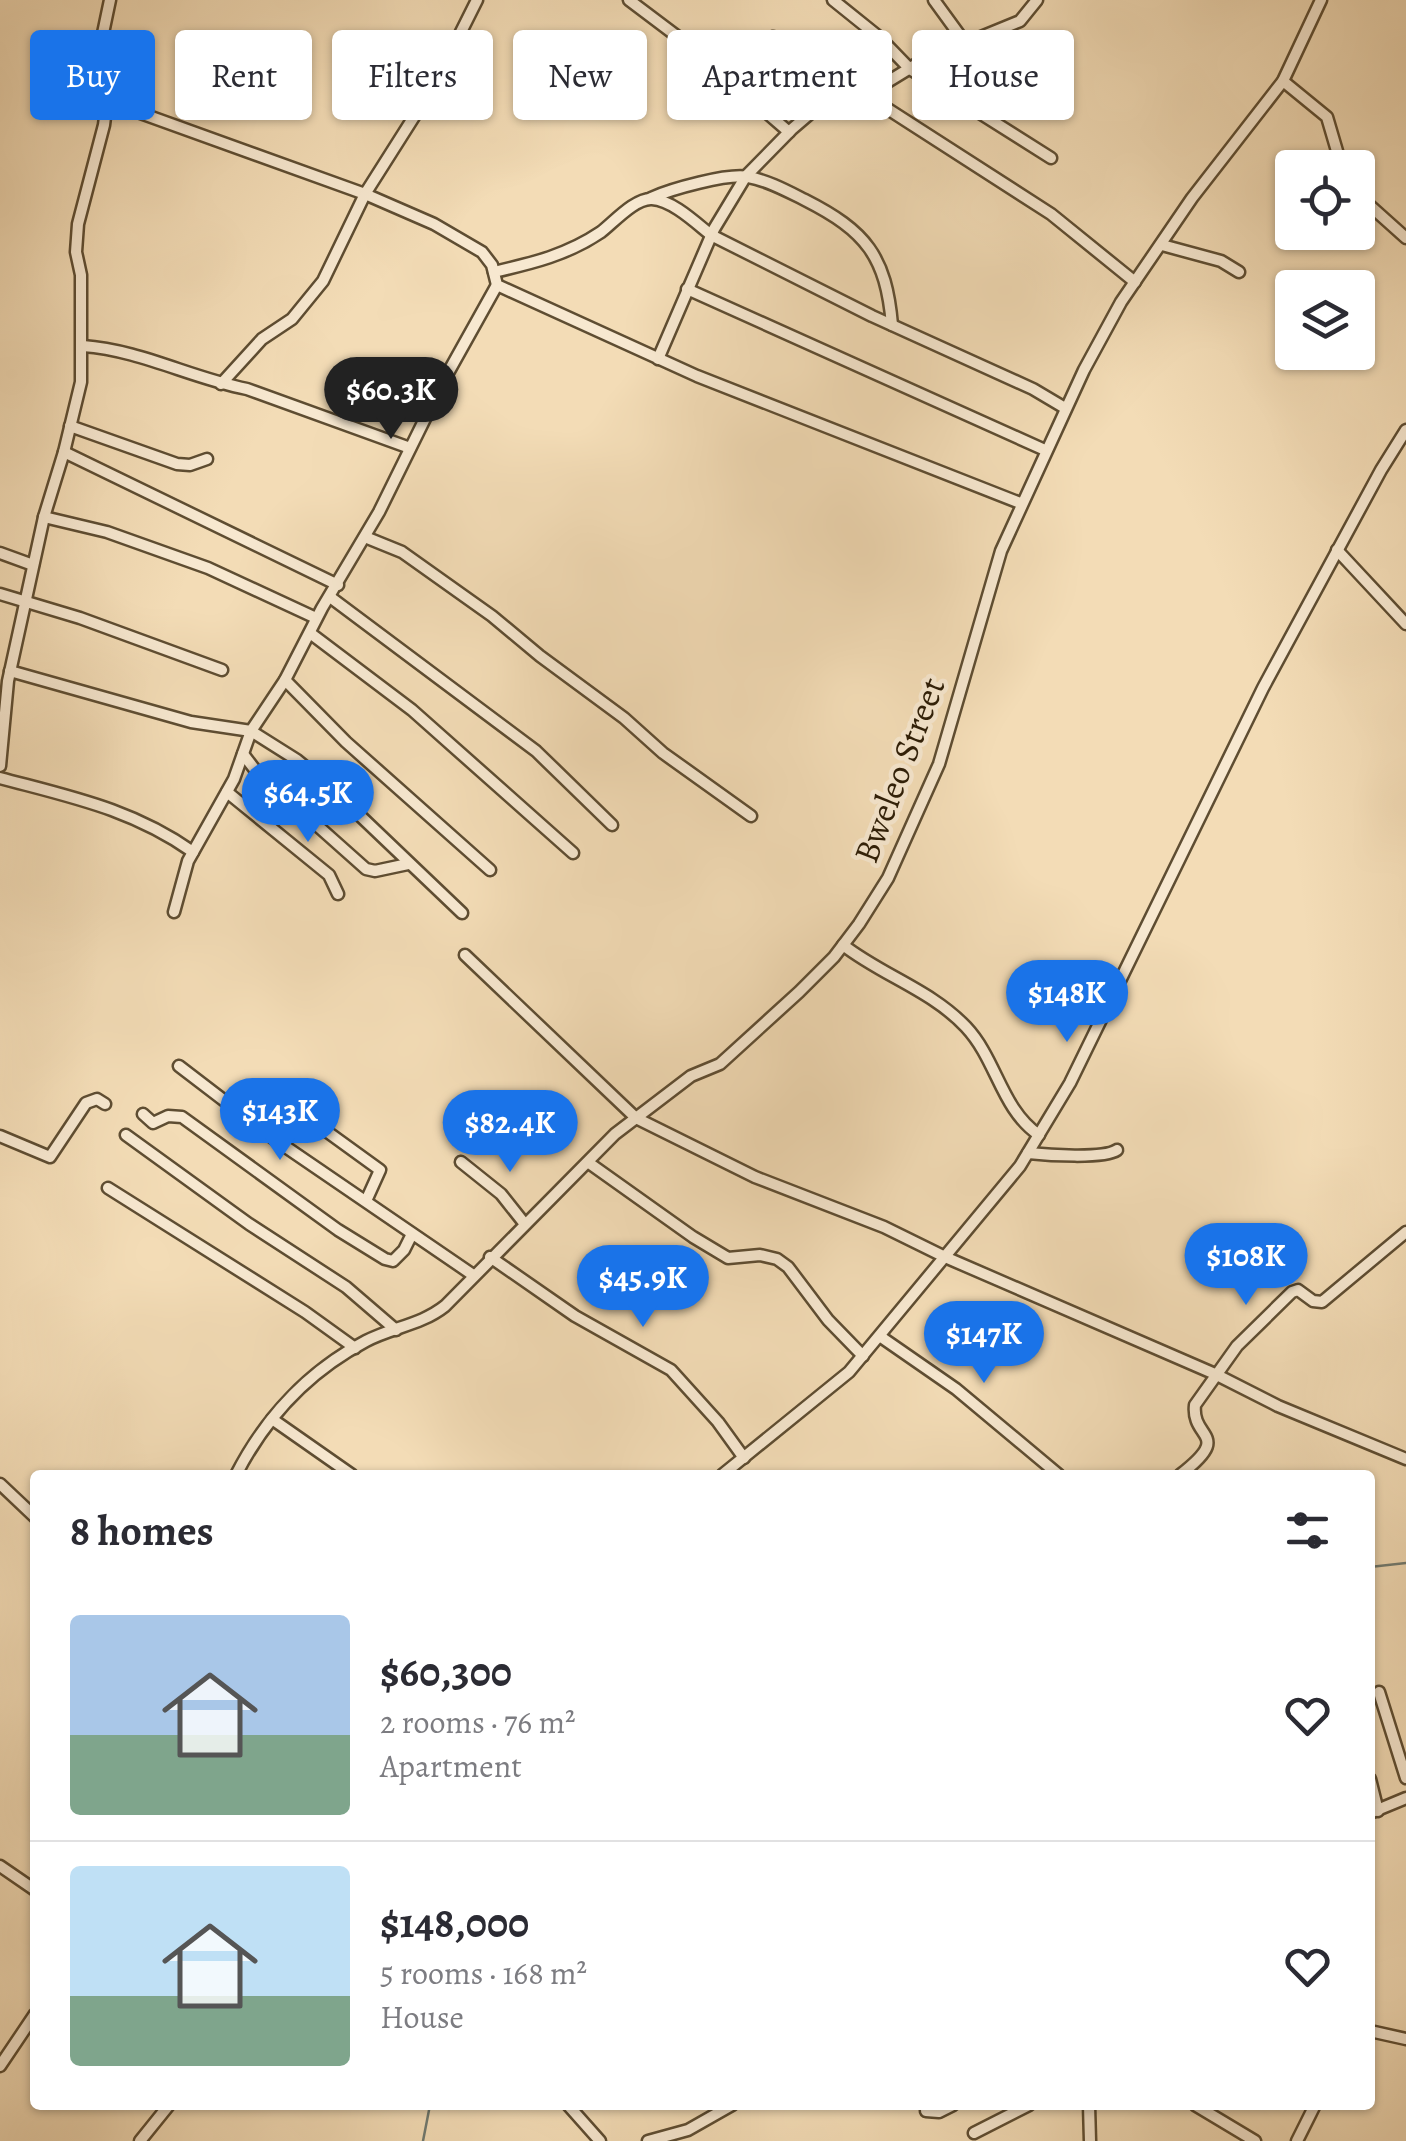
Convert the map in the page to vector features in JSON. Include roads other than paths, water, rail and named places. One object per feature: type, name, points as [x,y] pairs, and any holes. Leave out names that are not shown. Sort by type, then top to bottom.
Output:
[{"type":"street","points":[[104,30],[110,0]]},
{"type":"street","points":[[220,384],[262,339],[309,302],[365,194],[436,82],[477,0]]},
{"type":"street","points":[[629,0],[690,46],[790,132]]},
{"type":"street","points":[[834,0],[910,69],[1051,158]]},
{"type":"street","points":[[934,0],[960,30]]},
{"type":"street","points":[[997,30],[1020,20],[1037,0]]},
{"type":"street","name":"Bweleo Street","points":[[239,1470],[294,1393],[355,1348],[435,1314],[524,1223],[636,1118],[691,1076],[720,1064],[800,992],[843,945],[888,878],[939,764],[1000,551],[1065,408],[1120,302],[1200,187],[1283,80],[1321,0]]},
{"type":"street","points":[[892,80],[910,69]]},
{"type":"street","points":[[1283,80],[1327,117],[1337,150]]},
{"type":"street","points":[[892,112],[1050,214],[1135,282]]},
{"type":"street","points":[[155,118],[365,194],[434,224],[482,252],[498,285],[365,537],[252,731],[227,792],[193,852],[174,912]]},
{"type":"street","points":[[0,766],[10,671],[32,565],[81,382],[78,224],[103,120]]},
{"type":"street","points":[[658,359],[711,235],[746,176],[803,120]]},
{"type":"street","points":[[494,272],[555,258],[650,199],[678,187],[746,176],[808,202],[857,232],[882,273],[892,325]]},
{"type":"street","points":[[650,199],[689,217],[711,235],[892,325],[1033,389],[1065,408]]},
{"type":"street","points":[[1375,210],[1406,238]]},
{"type":"street","points":[[1162,245],[1222,261],[1239,272]]},
{"type":"street","points":[[498,285],[658,359],[1020,503]]},
{"type":"street","points":[[687,290],[1045,450]]},
{"type":"street","points":[[83,346],[132,354],[220,384],[247,389],[410,448]]},
{"type":"street","points":[[70,426],[177,464],[190,465],[207,459]]},
{"type":"street","points":[[728,1470],[849,1372],[1028,1153],[1088,1048],[1256,702],[1406,430]]},
{"type":"street","points":[[64,452],[338,585]]},
{"type":"street","points":[[44,517],[107,532],[208,568],[316,618]]},
{"type":"street","points":[[365,537],[402,552],[481,608],[663,752],[751,816]]},
{"type":"street","points":[[1338,550],[1406,624]]},
{"type":"street","points":[[0,553],[32,565]]},
{"type":"street","points":[[0,594],[222,670]]},
{"type":"street","points":[[330,597],[536,751],[612,824]]},
{"type":"street","points":[[310,633],[412,710],[573,853]]},
{"type":"street","points":[[10,671],[191,722],[252,731],[331,788],[462,913]]},
{"type":"street","points":[[284,680],[346,742],[490,870]]},
{"type":"street","points":[[244,754],[256,771],[366,869],[375,871],[408,864]]},
{"type":"street","points":[[0,778],[92,802],[149,822],[193,852]]},
{"type":"street","points":[[227,792],[329,875],[338,894]]},
{"type":"street","points":[[843,945],[878,970],[932,996],[952,1012],[986,1052],[1018,1119],[1038,1136]]},
{"type":"street","points":[[464,955],[636,1118],[755,1177],[884,1227],[1215,1374],[1278,1406],[1406,1459]]},
{"type":"street","points":[[179,1066],[277,1141],[473,1275]]},
{"type":"street","points":[[0,1136],[50,1157],[86,1103],[97,1099],[105,1104]]},
{"type":"street","points":[[282,1099],[380,1170],[366,1201]]},
{"type":"street","points":[[143,1114],[153,1123],[168,1116],[182,1117],[338,1230],[385,1259],[392,1261],[398,1257],[412,1234]]},
{"type":"street","points":[[126,1135],[346,1287],[396,1330]]},
{"type":"street","points":[[1028,1153],[1102,1157],[1118,1150]]},
{"type":"street","points":[[461,1162],[501,1194],[524,1223]]},
{"type":"street","points":[[589,1163],[728,1258],[760,1254],[777,1259],[863,1356]]},
{"type":"street","points":[[108,1188],[305,1312],[355,1348]]},
{"type":"street","points":[[1186,1470],[1208,1445],[1194,1414],[1195,1405],[1237,1346],[1292,1292],[1298,1290],[1313,1302],[1322,1302],[1406,1232]]},
{"type":"street","points":[[490,1257],[575,1316],[670,1370],[744,1458]]},
{"type":"street","points":[[880,1338],[944,1380],[1053,1470]]},
{"type":"street","points":[[272,1419],[345,1470]]},
{"type":"street","points":[[0,1484],[30,1512]]},
{"type":"street","points":[[1379,1692],[1406,1778]]},
{"type":"street","points":[[1375,1812],[1406,1798]]},
{"type":"street","points":[[0,1866],[30,1887]]},
{"type":"street","points":[[0,2066],[30,2021]]},
{"type":"street","points":[[1375,2032],[1406,2039]]},
{"type":"street","points":[[140,2141],[165,2110]]},
{"type":"street","points":[[572,2110],[600,2141]]},
{"type":"street","points":[[648,2141],[688,2130],[723,2110]]},
{"type":"street","points":[[926,2112],[942,2110]]},
{"type":"street","points":[[974,2133],[1019,2110]]},
{"type":"street","points":[[1089,2110],[1090,2141]]},
{"type":"street","points":[[1203,2110],[1255,2141]]},
{"type":"street","points":[[1297,2141],[1309,2110]]},
{"type":"waterway","points":[[1375,1566],[1406,1563]]},
{"type":"waterway","points":[[423,2141],[429,2110]]}]
